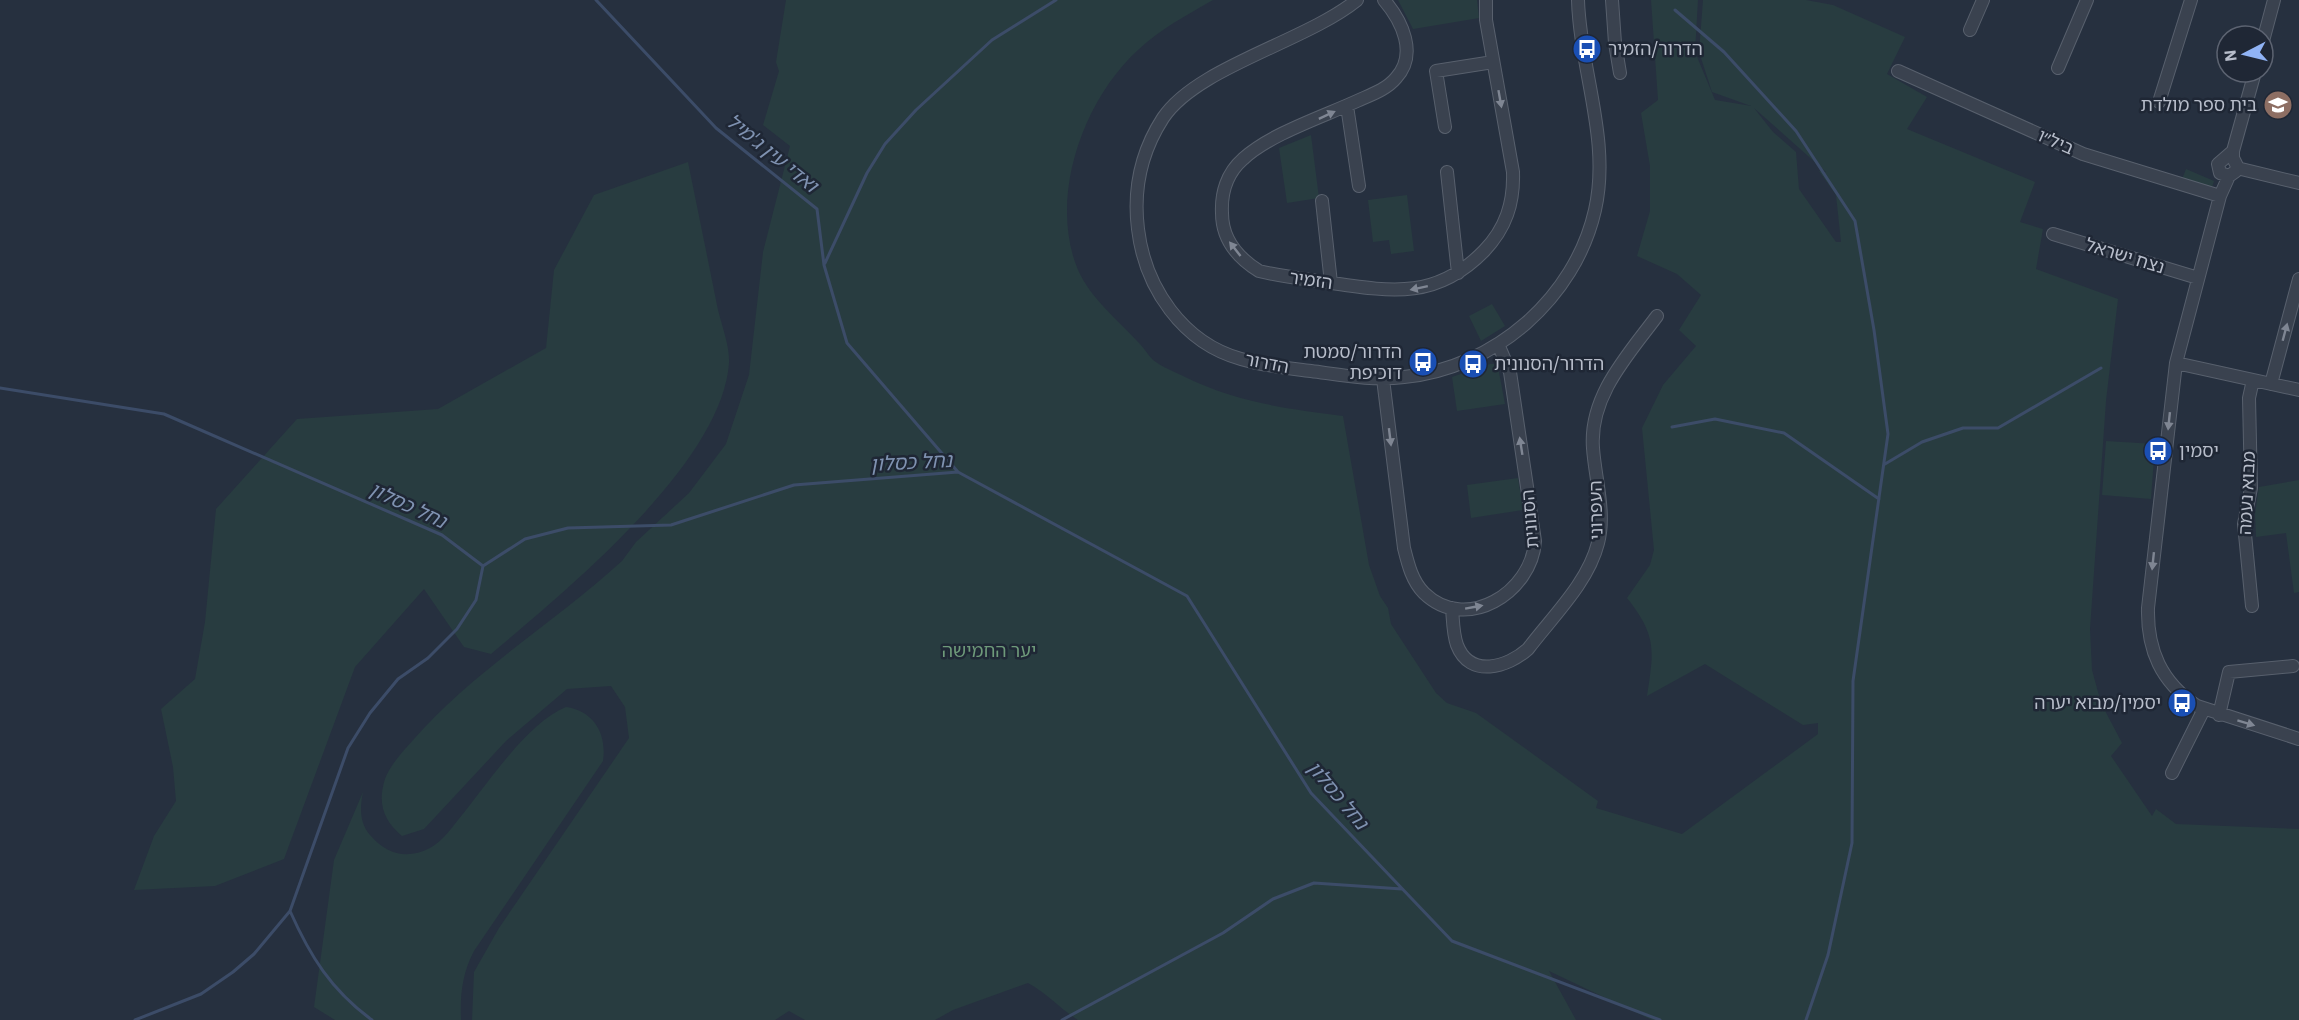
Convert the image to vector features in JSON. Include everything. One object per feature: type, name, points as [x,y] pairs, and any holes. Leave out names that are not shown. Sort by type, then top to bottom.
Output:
[{"type":"street","name":"הדרור","points":[[1358,0],[1311,31],[1208,79],[1180,98],[1166,114],[1146,149],[1136,187],[1135,211],[1144,262],[1154,284],[1166,306],[1199,339],[1220,351],[1260,364],[1383,379],[1430,373],[1457,364],[1498,344],[1526,325],[1558,289],[1582,250],[1595,207],[1600,160],[1579,27],[1578,0]]},
{"type":"street","name":"הזמיר","points":[[1384,0],[1403,28],[1406,54],[1403,68],[1386,87],[1253,150],[1232,172],[1224,188],[1221,205],[1225,236],[1247,263],[1271,274],[1384,291],[1406,291],[1424,288],[1458,273],[1475,259],[1498,234],[1506,221],[1514,191],[1513,172],[1486,20],[1486,0]]},
{"type":"street","points":[[1612,0],[1620,73]]},
{"type":"street","points":[[1970,30],[1983,0]]},
{"type":"street","points":[[2058,68],[2087,0]]},
{"type":"street","points":[[2159,102],[2191,0]]},
{"type":"street","points":[[2267,24],[2272,1]]},
{"type":"street","points":[[1445,127],[1436,71],[1494,62]]},
{"type":"street","name":"ביל״ו","points":[[1898,71],[2083,154],[2220,196]]},
{"type":"street","points":[[2251,84],[2176,363],[2147,627],[2149,643],[2160,671],[2182,696],[2219,715],[2299,739]]},
{"type":"street","points":[[1347,106],[1359,186]]},
{"type":"street","points":[[2230,167],[2299,183]]},
{"type":"street","points":[[1446,172],[1458,273]]},
{"type":"street","points":[[1322,201],[1331,283]]},
{"type":"street","name":"נצח ישראל","points":[[2053,234],[2198,278]]},
{"type":"street","points":[[2271,384],[2299,279]]},
{"type":"street","name":"העפרוני","points":[[1452,608],[1457,645],[1464,657],[1486,668],[1502,666],[1516,660],[1528,649],[1586,573],[1598,542],[1599,528],[1593,448],[1594,417],[1613,377],[1657,316]]},
{"type":"street","name":"הסנונית","points":[[1452,608],[1479,607],[1502,598],[1523,579],[1535,553],[1510,372],[1498,344]]},
{"type":"street","points":[[2176,363],[2299,390]]},
{"type":"street","points":[[1383,379],[1404,548],[1410,570],[1425,594],[1438,603],[1452,608]]},
{"type":"street","name":"מבוא נעמה","points":[[2252,606],[2244,524],[2251,488],[2249,398],[2253,380]]},
{"type":"street","points":[[2219,715],[2229,672],[2293,666]]},
{"type":"street","points":[[2172,773],[2204,709]]},
{"type":"green space","name":"יער החמישה","points":[[786,0],[1213,0],[1146,42],[1118,71],[1101,95],[1087,123],[1076,152],[1069,182],[1067,212],[1070,242],[1083,281],[1097,300],[1153,360],[1164,367],[1205,386],[1243,399],[1343,416],[1369,565],[1380,596],[1388,608],[1391,624],[1436,693],[1447,703],[1476,713],[1598,801],[1596,808],[1682,834],[1818,734],[1818,723],[1803,725],[1705,664],[1647,696],[1652,655],[1651,644],[1644,623],[1627,598],[1650,565],[1654,550],[1642,428],[1663,385],[1696,346],[1679,330],[1701,295],[1677,274],[1637,256],[1650,211],[1650,166],[1641,113],[1658,100],[1651,0],[1698,0],[1695,52],[1715,100],[1751,106],[1712,92],[1699,52],[1703,0],[1806,0],[1833,5],[1905,37],[1887,74],[1927,97],[1907,129],[2035,182],[2020,222],[2043,229],[2036,269],[2118,299],[2106,401],[2090,629],[2092,670],[2101,703],[2122,743],[2111,756],[2152,816],[2156,809],[2176,824],[2299,829],[2299,1020],[1652,1020],[1549,971],[1576,1020],[1078,1020],[1028,983],[953,1010],[935,1020],[805,1020],[789,1011],[775,1020],[472,1020],[474,972],[499,928],[629,738],[625,707],[611,686],[567,689],[506,741],[424,829],[402,836],[391,824],[384,811],[382,796],[385,779],[406,748],[463,691],[622,561],[636,542],[689,493],[726,444],[749,375],[763,252],[790,146],[763,125],[779,71],[776,62]],"holes":[[[1754,108],[1826,172],[1819,171],[1836,195],[1841,242],[1836,242],[1799,189],[1796,152],[1773,132]]]},
{"type":"green space","points":[[1398,0],[1477,0],[1479,18],[1413,29]]},
{"type":"green space","points":[[1311,135],[1319,198],[1287,203],[1279,148]]},
{"type":"green space","points":[[688,162],[718,310],[727,343],[729,363],[720,402],[699,442],[670,483],[597,561],[491,654],[464,647],[424,589],[355,667],[284,859],[215,886],[134,890],[154,836],[176,801],[173,767],[161,709],[195,679],[205,622],[216,509],[297,419],[438,409],[546,348],[554,270],[594,195]]},
{"type":"green space","points":[[2186,169],[2214,181],[2212,187],[2202,189],[2181,182]]},
{"type":"green space","points":[[1407,195],[1414,251],[1391,254],[1389,240],[1373,242],[1368,200]]},
{"type":"green space","points":[[1492,304],[1505,326],[1481,341],[1469,316]]},
{"type":"green space","points":[[1490,364],[1498,367],[1505,404],[1457,411],[1452,377]]},
{"type":"green space","points":[[2106,441],[2155,444],[2151,499],[2102,495]]},
{"type":"green space","points":[[1518,478],[1523,510],[1471,518],[1467,485]]},
{"type":"green space","points":[[2299,480],[2299,592],[2294,593],[2286,533],[2256,537],[2255,514],[2259,487]]},
{"type":"green space","points":[[566,707],[584,713],[596,725],[603,742],[603,761],[474,951],[463,985],[461,1020],[335,1020],[314,1007],[334,860],[363,792],[362,820],[366,830],[376,842],[397,853],[421,852],[435,845],[448,833],[523,739],[537,726]]},
{"type":"waterway","name":"ואדי עין ג'מיל","points":[[596,0],[716,128],[817,209],[824,265],[847,343],[958,472]]},
{"type":"waterway","points":[[825,263],[867,173],[885,144],[916,110],[992,40],[1056,0]]},
{"type":"waterway","points":[[1675,10],[1724,52],[1796,131],[1855,221],[1874,330],[1888,434],[1853,681],[1852,843],[1828,955],[1806,1020]]},
{"type":"waterway","points":[[1885,464],[1922,442],[1963,428],[1998,428],[2101,368]]},
{"type":"waterway","name":"נחל כסלון","points":[[0,388],[164,414],[442,535],[483,566],[525,539],[568,528],[671,525],[794,485],[958,472],[1187,596],[1311,793],[1452,941],[1660,1020]]},
{"type":"waterway","points":[[1672,427],[1715,419],[1784,433],[1879,499]]},
{"type":"waterway","points":[[135,1020],[201,994],[233,972],[254,954],[290,911],[348,748],[370,713],[398,679],[428,658],[457,629],[476,600],[483,566]]},
{"type":"waterway","points":[[1062,1020],[1223,933],[1273,899],[1314,883],[1402,889]]},
{"type":"waterway","points":[[290,911],[305,943],[323,971],[345,997],[372,1020]]},
{"type":"place","name":"הדרור/הזמיר","points":[[1587,49]]},
{"type":"place","name":"בית ספר מולדת","points":[[2278,105]]},
{"type":"place","name":"הדרור/סמטת דוכיפת","points":[[1423,362]]},
{"type":"place","name":"הדרור/הסנונית","points":[[1473,364]]},
{"type":"place","name":"יסמין","points":[[2158,451]]},
{"type":"place","name":"יסמין/מבוא יערה","points":[[2182,703]]}]
